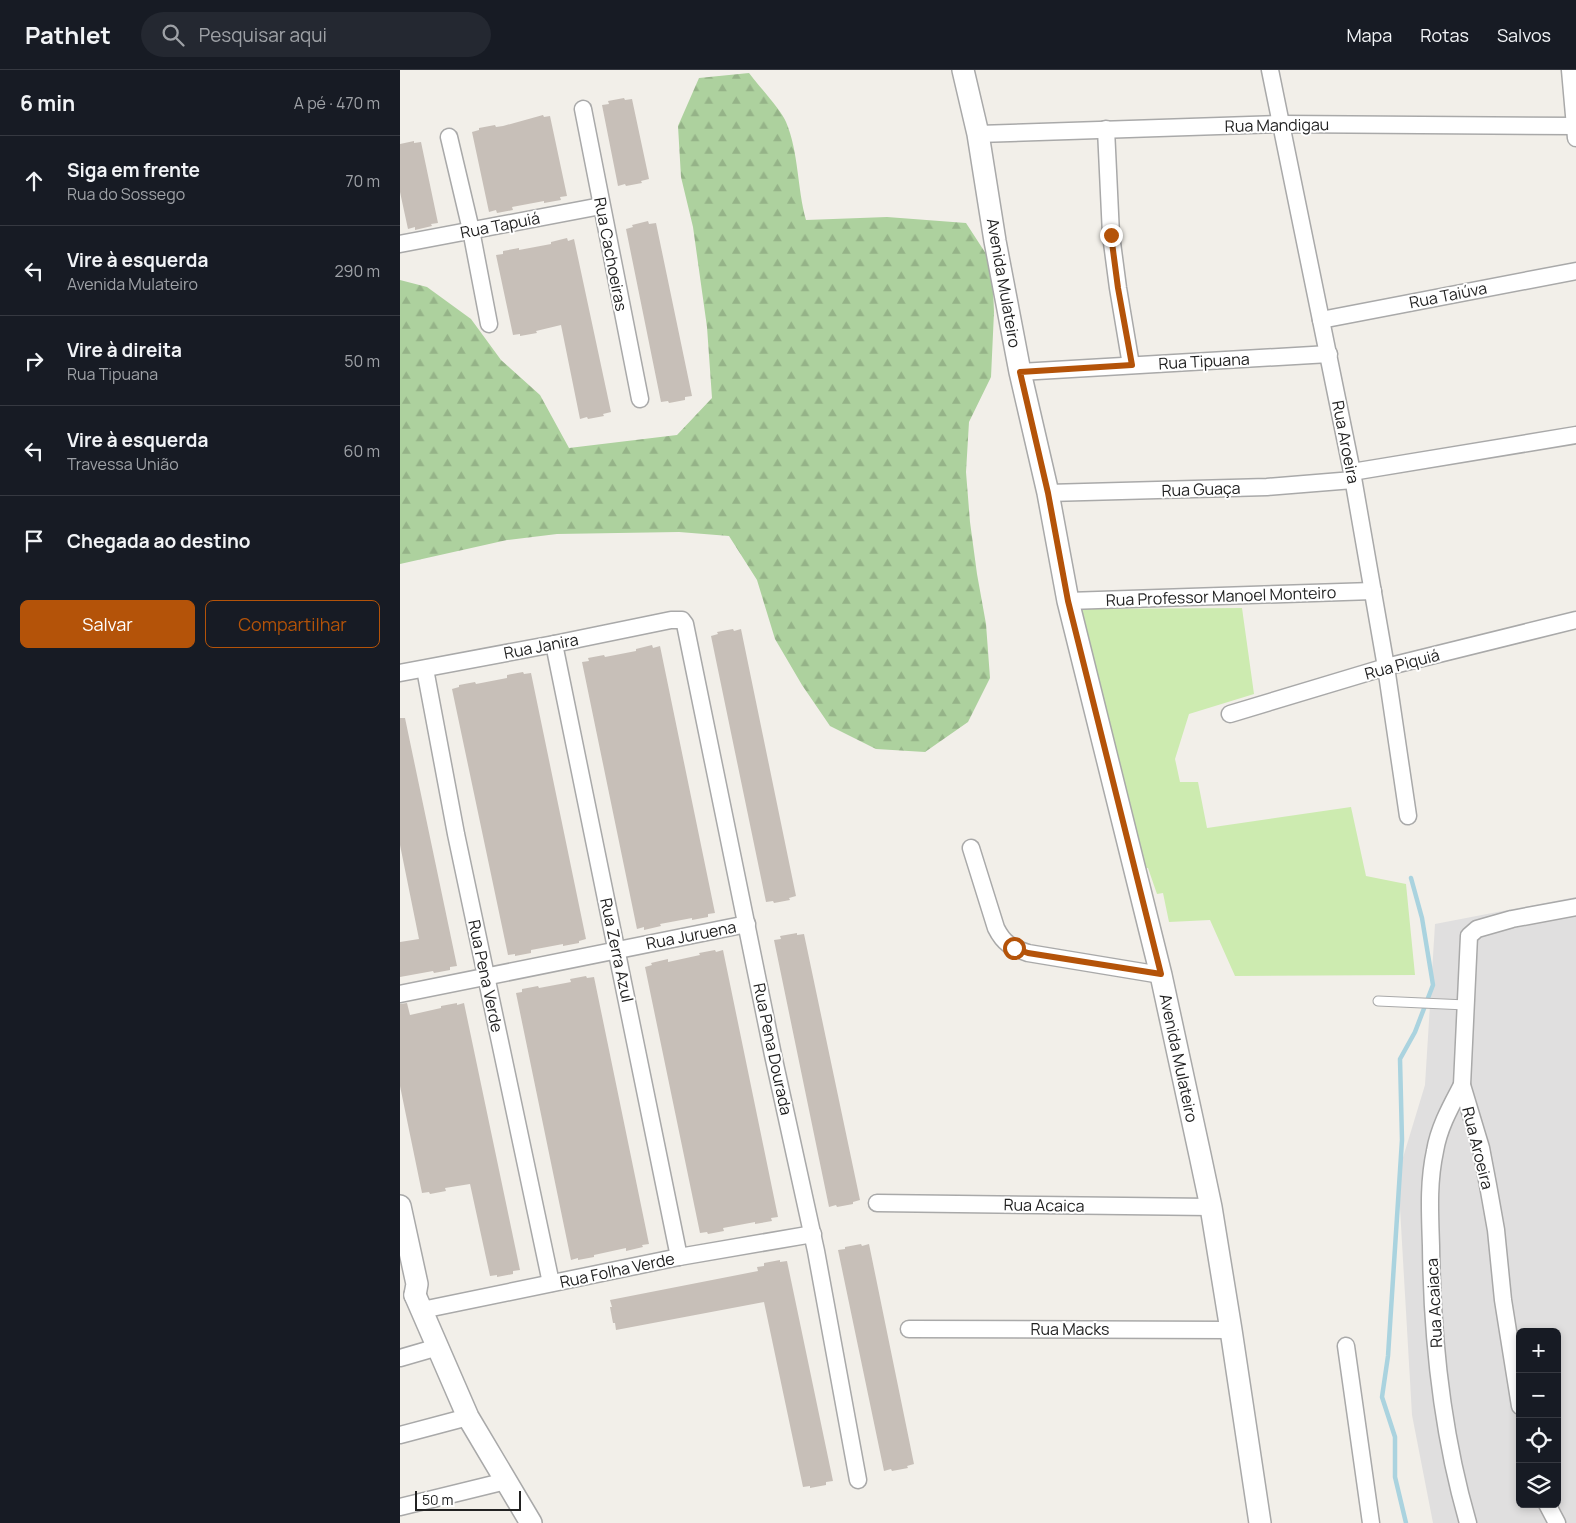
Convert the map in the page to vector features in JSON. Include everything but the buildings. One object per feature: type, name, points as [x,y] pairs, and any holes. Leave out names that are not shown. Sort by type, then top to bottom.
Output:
[{"type":"street","name":"Avenida Mulateiro","points":[[963,70],[978,134],[995,241],[1020,372],[1048,493],[1068,601],[1161,974],[1211,1207],[1260,1523]]},
{"type":"street","name":"Rua Aroeira","points":[[1270,70],[1329,354],[1352,476],[1386,667],[1408,816]]},
{"type":"street","points":[[1570,70],[1576,130]]},
{"type":"street","name":"Rua Cachoeiras","points":[[582,109],[640,399]]},
{"type":"street","name":"Rua Mandigau","points":[[978,134],[1280,124],[1576,130]]},
{"type":"street","points":[[1106,129],[1111,235],[1118,288],[1132,365]]},
{"type":"street","points":[[449,136],[471,230],[489,324]]},
{"type":"street","name":"Rua Tapuiá","points":[[400,244],[601,206]]},
{"type":"street","name":"Rua Taiúva","points":[[1321,320],[1576,271]]},
{"type":"street","name":"Rua Tipuana","points":[[1020,372],[1329,354]]},
{"type":"street","name":"Rua Guaça","points":[[1048,493],[1268,487],[1352,476],[1576,435]]},
{"type":"street","name":"Rua Professor Manoel Monteiro","points":[[1068,601],[1373,591]]},
{"type":"street","name":"Rua Janira","points":[[400,673],[671,620],[682,620]]},
{"type":"street","name":"Rua Pena Dourada","points":[[682,620],[687,631],[773,1055],[813,1234],[858,1480]]},
{"type":"street","name":"Rua Piquiá","points":[[1230,714],[1386,667],[1576,620]]},
{"type":"street","name":"Rua Zerra Azul","points":[[554,644],[679,1257]]},
{"type":"street","name":"Rua Pena Verde","points":[[425,669],[456,834],[551,1283]]},
{"type":"street","points":[[972,848],[996,928],[1002,940],[1014,948],[1028,953],[1161,974]]},
{"type":"street","name":"Rua Aroeira","points":[[1516,1381],[1503,1300],[1496,1230],[1490,1194],[1481,1148],[1462,1085],[1469,936],[1477,929],[1576,907]]},
{"type":"street","name":"Rua Juruena","points":[[400,994],[747,924]]},
{"type":"street","name":"Rua Acaiaca","points":[[1462,1085],[1446,1114],[1435,1150],[1430,1188],[1431,1289],[1441,1392],[1453,1465],[1468,1523]]},
{"type":"street","name":"Rua Acaica","points":[[877,1203],[1211,1207]]},
{"type":"street","points":[[400,1206],[417,1284],[412,1298],[438,1347],[468,1417],[530,1523]]},
{"type":"street","name":"Rua Folha Verde","points":[[412,1298],[551,1283],[679,1257],[813,1234]]},
{"type":"street","name":"Rua Macks","points":[[909,1329],[1231,1330]]},
{"type":"street","points":[[1346,1346],[1371,1523]]},
{"type":"street","points":[[400,1358],[438,1347]]},
{"type":"street","points":[[400,1435],[468,1417]]},
{"type":"street","points":[[400,1507],[506,1480]]},
{"type":"street","points":[[1549,1508],[1556,1523]]},
{"type":"lane","points":[[1378,1001],[1466,1004]]},
{"type":"shaded area","points":[[1576,897],[1576,1523],[1433,1523],[1412,1415],[1398,1174],[1425,1085],[1435,924]]},
{"type":"green space","points":[[749,73],[786,122],[796,158],[806,220],[887,217],[966,223],[992,263],[994,312],[991,377],[969,422],[966,472],[970,522],[986,624],[990,678],[968,722],[925,752],[876,749],[830,726],[802,685],[775,639],[757,580],[729,536],[679,532],[557,534],[507,540],[400,564],[400,280],[427,287],[471,319],[501,360],[540,395],[569,448],[677,435],[712,398],[707,327],[693,227],[681,177],[678,126],[699,78]]},
{"type":"green space","points":[[1242,608],[1254,694],[1189,714],[1175,759],[1180,782],[1198,782],[1207,828],[1351,807],[1366,876],[1406,884],[1415,975],[1235,976],[1210,920],[1169,922],[1163,893],[1157,894],[1148,868],[1139,868],[1080,609]]},
{"type":"waterway","points":[[1406,1523],[1395,1477],[1395,1437],[1382,1397],[1388,1356],[1402,1140],[1400,1059],[1415,1032],[1433,985],[1422,918],[1411,878]]},
{"type":"route","points":[[1014,948],[1028,953],[1161,974],[1068,601],[1048,493],[1020,372],[1132,365],[1118,288],[1111,235]]}]
